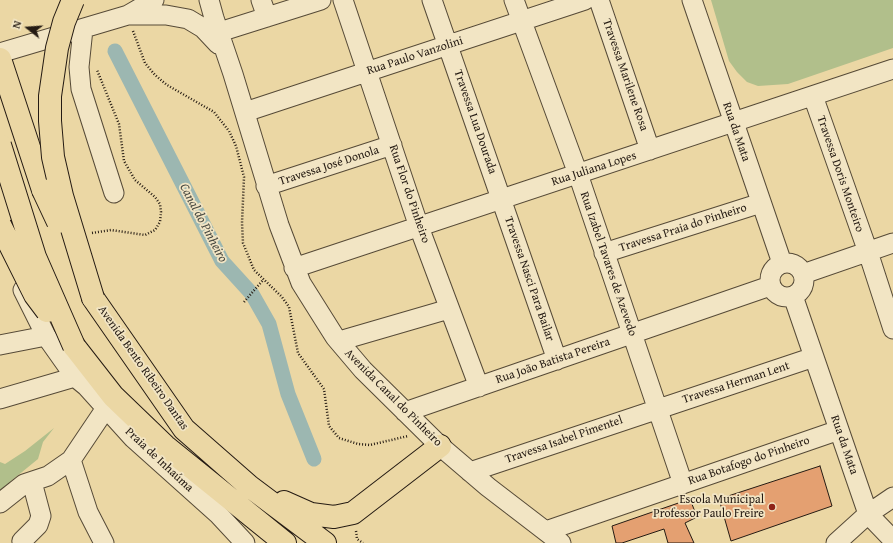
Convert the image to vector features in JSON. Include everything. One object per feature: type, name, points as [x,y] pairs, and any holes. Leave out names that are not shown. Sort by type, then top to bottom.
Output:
[{"type":"highway","points":[[73,0],[56,48],[50,96],[50,121],[54,157],[62,196],[93,298]]},
{"type":"highway","points":[[0,60],[44,190],[93,298]]},
{"type":"highway","points":[[0,145],[35,257],[74,346]]},
{"type":"highway","points":[[0,225],[35,295],[113,396],[165,446],[256,522],[285,543]]},
{"type":"highway","name":"Avenida Bento Ribeiro Dantas","points":[[93,298],[184,429],[248,486],[325,543]]},
{"type":"highway","points":[[248,486],[311,514],[334,517],[354,513],[433,439]]},
{"type":"highway","points":[[256,522],[267,543]]},
{"type":"street","points":[[0,53],[128,15],[154,0]]},
{"type":"street","points":[[128,15],[175,15],[191,10],[200,0],[214,29],[264,8],[321,0]]},
{"type":"street","name":"Avenida Canal do Pinheiro","points":[[209,0],[214,29],[225,53],[245,112],[266,186],[294,268],[312,301],[339,342],[363,370],[405,412],[470,472],[561,543]]},
{"type":"street","name":"Rua Flor do Pinheiro","points":[[343,0],[419,227],[479,386]]},
{"type":"street","name":"Travessa Lua Dourada","points":[[432,0],[502,199]]},
{"type":"street","name":"Rua Izabel Tavares de Azevedo","points":[[514,0],[578,174],[683,484]]},
{"type":"street","name":"Rua Paulo Vanzolini","points":[[245,112],[585,0]]},
{"type":"street","name":"Travessa Marilene Rosa","points":[[600,0],[650,150]]},
{"type":"street","name":"Rua da Mata","points":[[692,0],[782,263]]},
{"type":"street","name":"Avenida Canal do Pinheiro","points":[[175,15],[214,29]]},
{"type":"street","points":[[84,29],[79,67],[81,89],[114,192]]},
{"type":"street","name":"Rua Juliana Lopes","points":[[294,268],[813,96],[892,73]]},
{"type":"street","name":"Travessa Doris Monteiro","points":[[813,96],[868,252],[893,329]]},
{"type":"street","name":"Travessa José Donola","points":[[266,186],[392,145]]},
{"type":"street","name":"Travessa Nasci Para Bailar","points":[[502,199],[557,360]]},
{"type":"street","name":"Travessa Praia do Pinheiro","points":[[604,253],[761,203]]},
{"type":"street","points":[[803,274],[893,243]]},
{"type":"street","name":"Praia de Inhaúma","points":[[0,244],[46,336],[75,377],[133,438],[219,515],[245,543]]},
{"type":"street","points":[[787,262],[797,266],[803,274],[803,285],[801,290],[793,296],[787,298],[777,294],[770,286],[769,280],[772,270],[782,263],[787,262]]},
{"type":"street","name":"Rua João Batista Pereira","points":[[405,412],[770,286]]},
{"type":"street","name":"Rua da Mata","points":[[793,296],[868,514],[893,540]]},
{"type":"street","points":[[339,342],[449,309]]},
{"type":"street","points":[[0,345],[46,336]]},
{"type":"street","name":"Travessa Herman Lent","points":[[657,409],[814,357]]},
{"type":"street","points":[[0,398],[75,377]]},
{"type":"street","points":[[0,503],[24,484],[48,476],[71,460],[106,408]]},
{"type":"street","name":"Travessa Isabel Pimentel","points":[[470,472],[657,409]]},
{"type":"street","name":"Rua Botafogo do Pinheiro","points":[[546,531],[839,430]]},
{"type":"street","points":[[71,460],[94,525],[104,543]]},
{"type":"street","points":[[23,543],[22,541],[38,525],[41,516],[32,482]]},
{"type":"street","points":[[836,543],[868,514],[893,497]]},
{"type":"path","points":[[128,15],[145,63],[155,75],[167,85],[214,112],[229,131],[236,146],[244,177],[242,223],[243,243],[254,270],[282,297],[289,307],[296,347],[302,359],[324,389],[329,426],[339,438],[350,443],[370,445],[433,439]]},
{"type":"path","points":[[244,302],[263,280]]},
{"type":"path","points":[[357,539],[363,543]]},
{"type":"green space","points":[[711,0],[893,0],[893,48],[788,84],[758,86],[747,82],[729,61]]},
{"type":"green space","points":[[54,428],[43,442],[38,459],[11,481],[0,496],[0,462],[5,464],[25,451]]},
{"type":"building","points":[[820,466],[832,506],[731,541],[719,499]]},
{"type":"building","points":[[690,499],[697,517],[685,523],[694,543],[668,543],[664,529],[622,543],[616,543],[612,526]]},
{"type":"waterway","name":"Canal do Pinheiro","points":[[115,51],[222,261],[252,294],[269,324],[288,394],[314,459]]},
{"type":"place","name":"Escola Municipal Professor Paulo Freire","points":[[772,507]]}]
